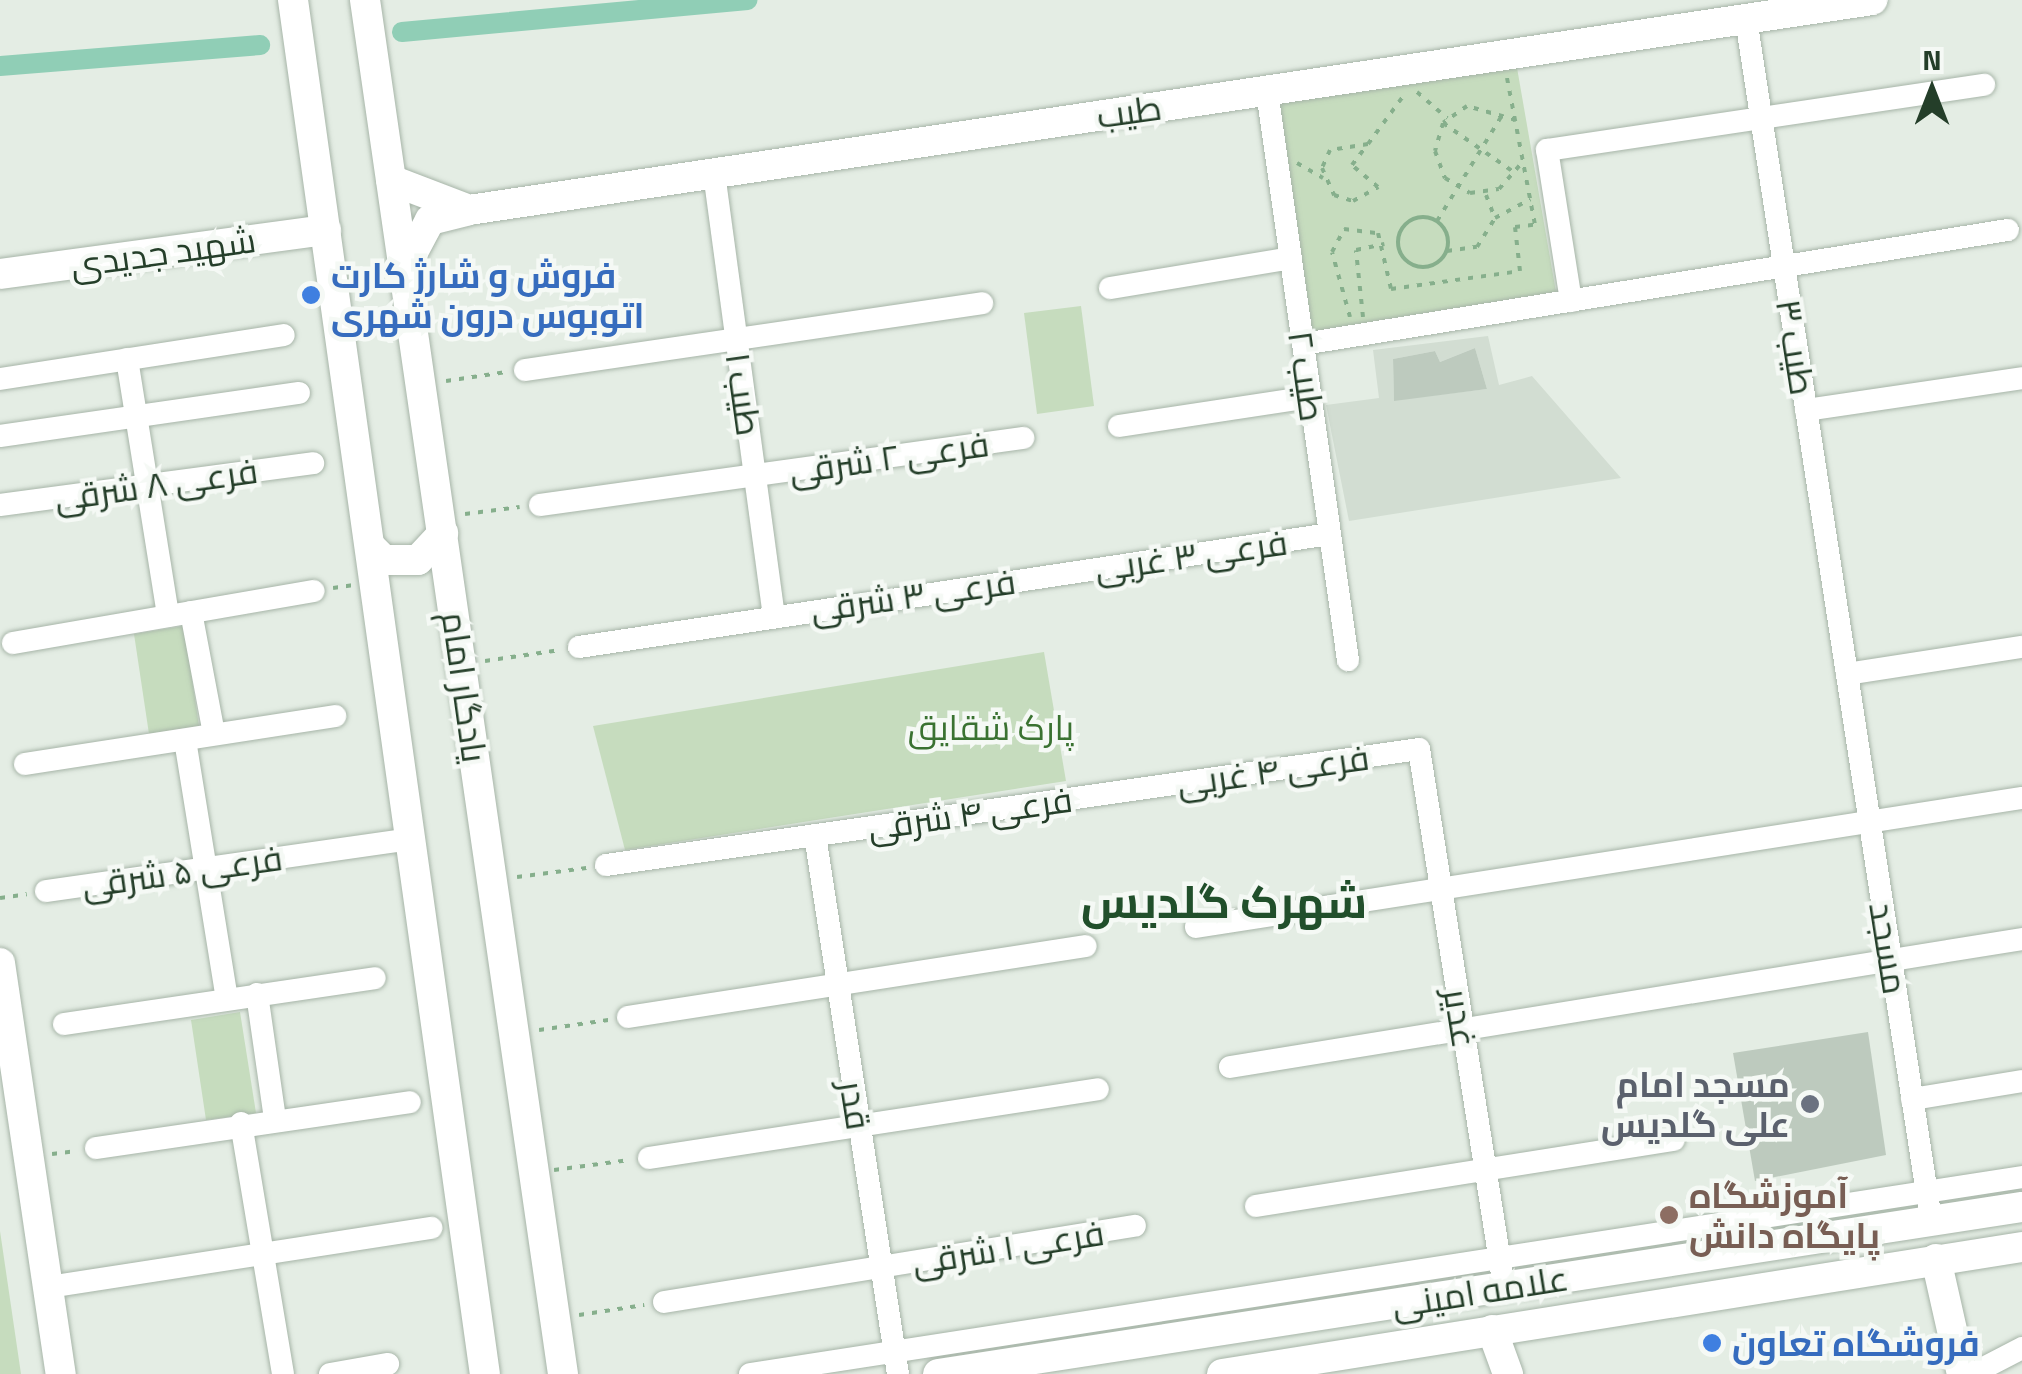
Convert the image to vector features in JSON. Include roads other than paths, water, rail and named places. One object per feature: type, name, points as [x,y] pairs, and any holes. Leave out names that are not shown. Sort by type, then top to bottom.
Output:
[{"type":"main road","name":"یادگار امام","points":[[293,0],[485,1374]]},
{"type":"main road","name":"یادگار امام","points":[[365,0],[564,1374]]},
{"type":"main road","name":"طیب","points":[[391,180],[469,210],[1872,0]]},
{"type":"main road","points":[[404,269],[430,220],[469,210]]},
{"type":"main road","name":"شهید جدیدی","points":[[0,274],[326,230]]},
{"type":"main road","points":[[372,548],[384,560],[418,560],[443,525]]},
{"type":"main road","points":[[0,963],[62,1374]]},
{"type":"main road","name":"علامه امینی","points":[[938,1374],[1063,1365],[1501,1272],[1929,1206],[2022,1207]]},
{"type":"main road","name":"علامه امینی","points":[[1222,1374],[2022,1246]]},
{"type":"main road","points":[[1936,1259],[1962,1374]]},
{"type":"main road","points":[[1492,1330],[1508,1374]]},
{"type":"street","name":"طیب ۳","points":[[1746,19],[1847,674]]},
{"type":"street","points":[[1570,300],[1546,150],[1760,113],[1984,84]]},
{"type":"street","name":"طیب ۲","points":[[1267,90],[1348,660]]},
{"type":"street","name":"طیب ۱","points":[[714,173],[774,616]]},
{"type":"street","points":[[1303,344],[2008,230]]},
{"type":"street","points":[[1110,288],[1291,258]]},
{"type":"street","points":[[525,370],[982,303]]},
{"type":"street","points":[[0,379],[284,335]]},
{"type":"street","points":[[127,359],[147,485],[214,734]]},
{"type":"street","points":[[1806,410],[2022,378]]},
{"type":"street","points":[[0,436],[300,393]]},
{"type":"street","points":[[1119,426],[1310,396]]},
{"type":"street","name":"فرعی ۲ شرقی","points":[[540,505],[1024,438]]},
{"type":"street","name":"فرعی ۸ شرقی","points":[[0,505],[312,463]]},
{"type":"street","name":"فرعی ۳ غربی","points":[[1052,575],[1330,534]]},
{"type":"street","name":"فرعی ۳ شرقی","points":[[774,616],[1052,575]]},
{"type":"street","points":[[13,643],[314,591]]},
{"type":"street","points":[[579,647],[774,616]]},
{"type":"street","points":[[1847,674],[2022,647]]},
{"type":"street","name":"مسجد","points":[[1847,674],[1929,1206]]},
{"type":"street","points":[[25,764],[335,716]]},
{"type":"street","points":[[185,740],[226,998]]},
{"type":"street","name":"فرعی ۴ غربی","points":[[1126,792],[1419,749]]},
{"type":"street","name":"غدیر","points":[[1419,749],[1501,1272]]},
{"type":"street","name":"فرعی ۴ شرقی","points":[[815,835],[1126,792]]},
{"type":"street","points":[[1196,926],[2022,798]]},
{"type":"street","points":[[606,865],[815,835]]},
{"type":"street","name":"قدر","points":[[815,835],[896,1363]]},
{"type":"street","name":"فرعی ۵ شرقی","points":[[46,891],[411,839]]},
{"type":"street","points":[[1230,1067],[2022,939]]},
{"type":"street","points":[[628,1017],[1086,946]]},
{"type":"street","points":[[64,1024],[374,978]]},
{"type":"street","points":[[257,994],[274,1119]]},
{"type":"street","points":[[1912,1099],[2022,1081]]},
{"type":"street","points":[[649,1158],[1098,1090]]},
{"type":"street","points":[[96,1148],[241,1123],[410,1102]]},
{"type":"street","points":[[241,1123],[283,1374]]},
{"type":"street","points":[[1256,1206],[1674,1140]]},
{"type":"street","points":[[1929,1206],[2022,1176]]},
{"type":"street","name":"فرعی ۱ شرقی","points":[[664,1302],[1135,1226]]},
{"type":"street","points":[[49,1287],[431,1228]]},
{"type":"street","points":[[750,1374],[896,1363],[1501,1272]]},
{"type":"street","points":[[1972,1374],[2022,1348]]},
{"type":"street","points":[[330,1374],[388,1364]]},
{"type":"waterway","points":[[402,32],[748,0]]},
{"type":"waterway","points":[[0,66],[260,45]]},
{"type":"place","name":"فروش و شارژ کارت اتوبوس درون شهری","points":[[311,295]]},
{"type":"place","name":"مسجد امام علی گلدیس","points":[[1810,1104]]},
{"type":"place","name":"آموزشگاه پایگاه دانش","points":[[1669,1215]]},
{"type":"place","name":"فروشگاه تعاون","points":[[1712,1343]]},
{"type":"district","name":"شهرک گلدیس","points":[[1224,902]]},
{"type":"park label","name":"پارک شقایق","points":[[991,727]]}]
